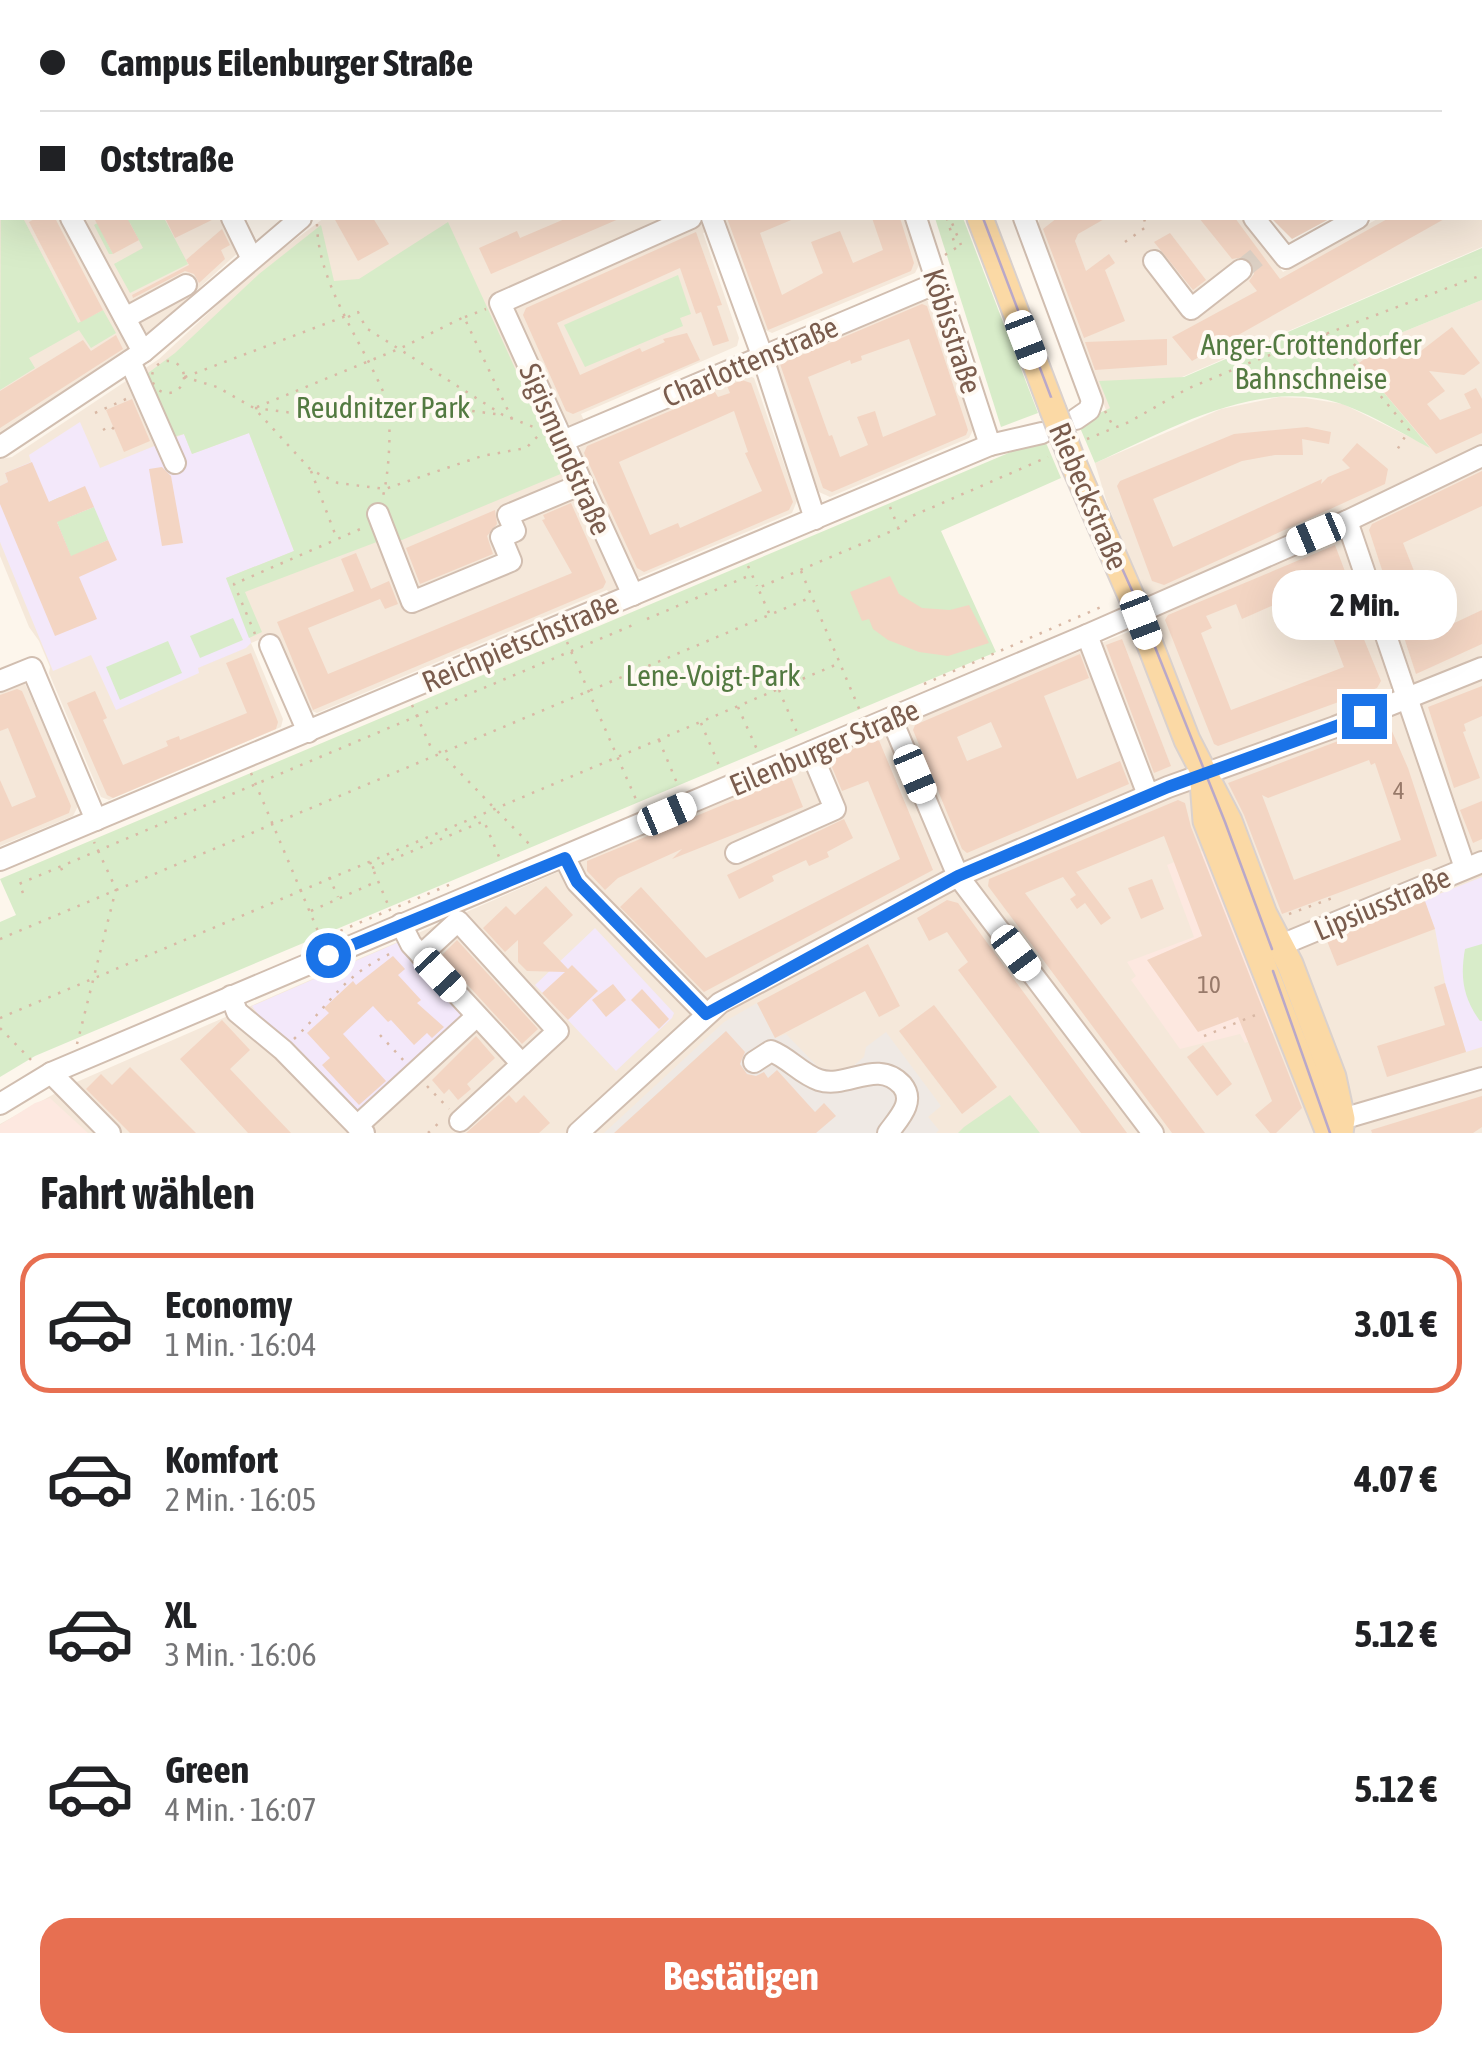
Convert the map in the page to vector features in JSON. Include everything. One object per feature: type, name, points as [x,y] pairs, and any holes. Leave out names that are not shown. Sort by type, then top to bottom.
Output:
[{"type":"main road","name":"Riebeckstraße","points":[[981,220],[1057,421],[1064,460],[1137,610],[1202,774],[1229,821],[1334,1077],[1330,1129]]},
{"type":"main road","name":"Riebeckstraße","points":[[1202,774],[1206,821],[1265,974],[1263,1012],[1330,1129]]},
{"type":"street","points":[[72,220],[125,318],[175,463]]},
{"type":"street","points":[[233,220],[251,257]]},
{"type":"street","points":[[0,447],[136,356],[298,220]]},
{"type":"street","points":[[500,303],[687,220]]},
{"type":"street","points":[[713,220],[815,519]]},
{"type":"street","name":"Köbisstraße","points":[[917,220],[990,445]]},
{"type":"street","points":[[1026,220],[1085,364],[1092,402],[1089,410],[1057,421]]},
{"type":"street","points":[[1255,220],[1274,252],[1353,220]]},
{"type":"street","points":[[1154,261],[1191,309],[1241,270]]},
{"type":"street","name":"Charlottenstraße","points":[[563,440],[762,355],[934,273]]},
{"type":"street","points":[[125,318],[186,285]]},
{"type":"street","name":"Sigismundstraße","points":[[500,303],[632,595]]},
{"type":"street","name":"Reichpietschstraße","points":[[0,860],[990,445],[1057,421]]},
{"type":"street","name":"Eilenburger Straße","points":[[0,1104],[44,1069],[231,996],[395,916],[565,858],[805,745],[868,728],[1087,635],[1347,521],[1482,456]]},
{"type":"street","points":[[378,514],[412,602],[511,561],[500,537],[515,531],[508,515],[582,484]]},
{"type":"street","points":[[1347,521],[1406,700],[1474,865]]},
{"type":"street","points":[[1087,635],[1148,795]]},
{"type":"street","points":[[271,646],[308,732]]},
{"type":"street","points":[[0,681],[32,668],[92,822]]},
{"type":"street","points":[[578,1133],[706,1014],[958,876],[1148,795],[1482,668]]},
{"type":"street","points":[[891,718],[958,876],[1153,1133]]},
{"type":"street","points":[[736,854],[835,809],[805,745]]},
{"type":"street","points":[[565,858],[577,882],[706,1014]]},
{"type":"street","name":"Lipsiusstraße","points":[[1281,946],[1474,865]]},
{"type":"street","points":[[395,916],[416,949],[522,1064]]},
{"type":"street","points":[[1266,918],[1272,949],[1326,1098],[1330,1129],[1482,1078]]},
{"type":"street","points":[[416,949],[458,921],[558,1030],[456,1116]]},
{"type":"street","points":[[231,996],[238,1012],[283,1050],[361,1130],[477,1016]]},
{"type":"street","points":[[754,1062],[771,1051],[820,1081],[837,1082],[878,1072],[892,1077],[908,1098],[895,1130]]},
{"type":"street","points":[[44,1069],[99,1129]]},
{"type":"path","points":[[271,646],[262,651],[234,584],[372,525],[385,489],[387,400],[325,269],[317,220]]},
{"type":"path","points":[[934,273],[956,248],[947,220]]},
{"type":"path","points":[[951,220],[962,245]]},
{"type":"path","points":[[1125,242],[1146,227],[1144,220]]},
{"type":"path","points":[[1089,438],[1129,422],[1186,389],[1482,275]]},
{"type":"path","points":[[254,408],[500,303]]},
{"type":"path","points":[[184,377],[181,368],[168,362],[155,368],[152,378],[156,388],[166,393],[176,391],[184,377],[358,312],[366,328],[502,415]]},
{"type":"path","points":[[464,317],[512,418]]},
{"type":"path","points":[[354,333],[366,328]]},
{"type":"path","points":[[1324,334],[1409,430],[1394,455]]},
{"type":"path","points":[[184,377],[217,388],[254,408],[311,470],[338,483],[385,489],[482,456],[526,448],[544,431],[502,415],[387,400],[339,414],[316,416],[254,408]]},
{"type":"path","points":[[95,412],[124,402]]},
{"type":"path","points":[[103,430],[110,426],[114,429]]},
{"type":"path","points":[[758,588],[899,528],[910,518],[1064,460]]},
{"type":"path","points":[[311,470],[337,539]]},
{"type":"path","points":[[884,490],[899,528]]},
{"type":"path","points":[[741,550],[769,614]]},
{"type":"path","points":[[802,568],[868,728]]},
{"type":"path","points":[[647,619],[746,577]]},
{"type":"path","points":[[0,939],[812,597]]},
{"type":"path","points":[[23,893],[19,884],[633,625]]},
{"type":"path","points":[[571,651],[638,805]]},
{"type":"path","points":[[0,1018],[840,662]]},
{"type":"path","points":[[779,688],[805,745]]},
{"type":"path","points":[[406,691],[437,753],[534,850]]},
{"type":"path","points":[[737,706],[758,754]]},
{"type":"path","points":[[700,721],[721,770]]},
{"type":"path","points":[[659,739],[680,788]]},
{"type":"path","points":[[244,758],[321,939]]},
{"type":"path","points":[[480,814],[502,864]]},
{"type":"path","points":[[76,1046],[116,889],[98,850],[92,822]]},
{"type":"path","points":[[372,868],[484,822]]},
{"type":"path","points":[[452,826],[456,833]]},
{"type":"path","points":[[424,837],[428,845]]},
{"type":"path","points":[[369,860],[395,916]]},
{"type":"path","points":[[61,866],[64,876]]},
{"type":"path","points":[[43,874],[46,883]]},
{"type":"path","points":[[329,877],[339,899]]},
{"type":"path","points":[[309,912],[378,881]]},
{"type":"path","points":[[1266,918],[1338,896]]},
{"type":"path","points":[[301,1032],[336,990],[364,966],[416,949]]},
{"type":"path","points":[[1204,1036],[1263,1012]]},
{"type":"path","points":[[0,1028],[44,1069]]},
{"type":"path","points":[[428,1133],[456,1116]]},
{"type":"shaded area","points":[[0,220],[66,220],[132,346],[0,434]]},
{"type":"shaded area","points":[[78,220],[226,220],[241,250],[145,337]]},
{"type":"shaded area","points":[[321,220],[660,220],[489,296],[620,584],[615,593],[610,595],[607,590],[317,713],[307,709],[274,634],[251,643],[283,719],[281,727],[109,800],[101,797],[49,673],[50,667],[0,556],[0,459],[12,457],[159,359],[256,269]]},
{"type":"shaded area","points":[[698,220],[712,229],[703,233],[739,338],[737,346],[581,414],[585,423],[570,425],[562,420],[514,312],[517,304]]},
{"type":"shaded area","points":[[723,220],[907,220],[920,263],[915,273],[772,333],[761,328]]},
{"type":"shaded area","points":[[1039,220],[1243,220],[1283,272],[1375,220],[1482,220],[1482,247],[1106,410],[1037,235]]},
{"type":"shaded area","points":[[923,299],[933,304],[973,430],[969,438],[830,497],[819,492],[773,368],[778,359]]},
{"type":"shaded area","points":[[1482,300],[1482,1133],[0,1133],[0,1124],[72,1084],[888,728],[1156,621],[1107,503],[1095,463],[1221,409],[1279,397],[1343,404],[1428,446],[1351,353]]},
{"type":"shaded area","points":[[743,373],[754,378],[797,501],[792,513],[637,578],[577,455],[583,440]]},
{"type":"shaded area","points":[[80,422],[100,468],[184,434],[192,454],[249,433],[294,551],[226,578],[249,633],[251,643],[246,648],[116,710],[91,655],[53,671],[0,542],[0,486],[8,482],[5,473],[31,462],[29,455]]},
{"type":"shaded area","points":[[24,682],[28,690],[78,806],[73,816],[0,846],[0,689]]},
{"type":"shaded area","points":[[1207,849],[1275,1032],[1245,1043],[1240,1034],[1180,1049],[1131,980],[1136,976],[1127,962],[1194,937],[1167,865]]},
{"type":"shaded area","points":[[1482,877],[1482,1047],[1466,1052],[1424,900]]},
{"type":"shaded area","points":[[595,928],[674,1013],[616,1071],[535,985]]},
{"type":"shaded area","points":[[399,942],[469,1018],[359,1119],[274,1037],[252,1006]]},
{"type":"shaded area","points":[[757,1003],[775,1038],[786,1034],[818,1067],[836,1071],[853,1066],[864,1057],[866,1047],[886,1032],[941,1106],[928,1117],[939,1130],[604,1133],[724,1022]]},
{"type":"shaded area","points":[[50,1098],[88,1133],[0,1133],[0,1125]]},
{"type":"green space","points":[[1,220],[24,220],[78,323],[103,310],[116,333],[91,348],[79,330],[29,358],[35,368],[0,390]]},
{"type":"green space","points":[[103,220],[165,220],[188,264],[130,293],[114,264],[143,248],[130,223],[104,236],[113,254],[109,254],[94,225]]},
{"type":"green space","points":[[936,220],[964,220],[1038,413],[1001,427]]},
{"type":"green space","name":"Reudnitzer Park","points":[[448,222],[563,473],[385,547],[382,540],[245,592],[262,632],[249,638],[226,578],[294,551],[249,433],[192,454],[184,434],[173,437],[144,376],[321,225],[334,281],[359,279]]},
{"type":"green space","name":"Anger-Crottendorfer Bahnschneise","points":[[1482,248],[1482,300],[1351,353],[1430,448],[1347,406],[1315,398],[1282,397],[1218,410],[1095,463],[1078,423],[1110,408],[1099,381],[1184,377]]},
{"type":"green space","points":[[678,275],[691,314],[680,318],[683,326],[585,367],[564,325]]},
{"type":"green space","name":"Lene-Voigt-Park","points":[[1044,438],[1061,478],[941,531],[996,652],[35,1056],[0,1077],[0,922],[16,915],[0,879]]},
{"type":"green space","points":[[60,497],[69,517],[94,507],[108,540],[71,557],[49,502]]},
{"type":"green space","points":[[233,618],[243,640],[200,658],[190,636]]},
{"type":"green space","points":[[168,641],[182,673],[120,700],[106,667]]},
{"type":"green space","points":[[1482,944],[1480,1021],[1466,995],[1463,969],[1465,949]]},
{"type":"green space","points":[[1010,1095],[1040,1133],[958,1133],[964,1127]]},
{"type":"building","points":[[56,220],[103,310],[81,322],[29,222]]},
{"type":"building","points":[[95,220],[128,220],[139,240],[113,254]]},
{"type":"building","points":[[166,220],[212,220],[175,238]]},
{"type":"building","points":[[335,220],[374,220],[389,244],[358,261]]},
{"type":"building","points":[[562,220],[616,220],[491,274],[479,248],[517,231],[520,238]]},
{"type":"building","points":[[728,220],[791,220],[760,233],[782,295],[823,273],[811,242],[840,231],[853,263],[883,250],[873,220],[901,220],[914,263],[911,271],[768,330]]},
{"type":"building","points":[[1054,220],[1102,220],[1078,234],[1075,241],[1086,271],[1109,254],[1115,263],[1105,270],[1125,321],[1084,338],[1043,229]]},
{"type":"building","points":[[1201,220],[1236,220],[1280,279],[1385,220],[1442,220],[1192,361],[1172,337],[1257,291],[1249,281],[1254,274],[1252,262],[1245,257],[1232,259]]},
{"type":"building","points":[[1273,220],[1327,220],[1292,239]]},
{"type":"building","points":[[222,229],[230,245],[221,250],[225,259],[199,283],[194,274],[185,271],[133,298],[132,295],[189,265],[186,260]]},
{"type":"building","points":[[696,232],[722,305],[717,306],[729,341],[713,346],[701,312],[696,314],[680,268],[557,323],[580,375],[640,348],[642,352],[665,342],[663,339],[687,333],[700,360],[573,414],[566,411],[523,315],[526,308]]},
{"type":"building","points":[[1170,233],[1206,280],[1193,290],[1154,242]]},
{"type":"building","points":[[922,304],[927,306],[968,430],[966,435],[832,492],[823,488],[780,364]],"holes":[[[909,339],[936,415],[883,437],[875,411],[857,417],[868,445],[840,457],[808,377],[850,360],[851,364],[862,360],[861,356]]]},
{"type":"building","points":[[1452,327],[1480,363],[1464,375],[1429,371],[1445,391],[1427,404],[1440,420],[1471,408],[1464,394],[1476,388],[1482,399],[1482,433],[1436,454],[1359,363],[1399,334],[1417,354]]},
{"type":"building","points":[[116,335],[123,349],[0,428],[0,391],[83,340],[91,351]]},
{"type":"building","points":[[1167,339],[1167,365],[1095,370],[1085,342]]},
{"type":"building","points":[[742,380],[751,383],[793,502],[789,510],[644,572],[637,568],[584,453],[587,446],[715,392],[718,397],[730,393],[727,386]],"holes":[[[734,411],[748,452],[745,453],[762,491],[680,528],[678,523],[650,535],[619,462]]]},
{"type":"building","points":[[132,399],[150,441],[124,452],[106,410]]},
{"type":"building","points":[[1307,427],[1331,432],[1329,444],[1302,439],[1303,455],[1242,461],[1153,499],[1173,547],[1350,468],[1342,460],[1357,443],[1388,469],[1385,484],[1164,585],[1152,581],[1117,486],[1120,481],[1234,434]]},
{"type":"building","points":[[32,462],[49,502],[85,486],[94,507],[57,522],[71,556],[108,540],[117,560],[79,577],[97,619],[55,636],[0,504],[0,486],[8,482],[5,473]]},
{"type":"building","points":[[162,467],[171,476],[183,543],[162,546],[149,469]]},
{"type":"building","points":[[1482,471],[1482,506],[1403,543],[1429,609],[1423,611],[1433,633],[1482,610],[1482,644],[1416,674],[1369,530],[1372,524]]},
{"type":"building","points":[[571,503],[606,582],[603,588],[313,710],[277,622],[354,591],[341,559],[356,553],[371,589],[389,581],[398,604],[385,609],[380,599],[308,628],[328,674],[572,573],[542,520],[543,515]]},
{"type":"building","points":[[495,510],[497,524],[487,536],[493,554],[420,584],[406,548]]},
{"type":"building","points":[[1335,545],[1369,635],[1363,637],[1381,681],[1377,688],[1218,746],[1165,620],[1168,615]],"holes":[[[1326,582],[1335,604],[1322,609],[1344,667],[1231,710],[1201,633],[1212,628],[1206,616],[1236,604],[1242,619]]]},
{"type":"building","points":[[890,576],[899,594],[922,608],[950,610],[969,605],[989,643],[948,656],[919,652],[888,640],[873,629],[869,619],[862,621],[850,592]]},
{"type":"building","points":[[1122,639],[1171,766],[1154,773],[1106,645]]},
{"type":"building","points":[[251,653],[278,722],[276,729],[113,798],[107,795],[67,703],[95,691],[123,765],[168,746],[166,741],[179,736],[180,740],[247,713],[226,663]]},
{"type":"building","points":[[1080,654],[1089,678],[1044,696],[1077,779],[1120,761],[1129,784],[967,853],[913,730],[915,725]],"holes":[[[991,722],[1002,747],[967,761],[957,737]]]},
{"type":"building","points":[[1482,686],[1482,716],[1464,724],[1463,732],[1480,778],[1454,788],[1428,707]]},
{"type":"building","points":[[22,691],[71,806],[69,813],[0,842],[0,780],[12,807],[36,797],[8,728],[0,731],[0,695]]},
{"type":"building","points":[[1388,722],[1437,856],[1282,914],[1228,783]],"holes":[[[1369,760],[1371,765],[1375,763],[1401,840],[1294,880],[1262,795],[1268,798]]]},
{"type":"building","points":[[878,738],[933,870],[704,992],[620,907],[641,887],[706,958],[900,859],[868,781],[842,791],[829,760]]},
{"type":"building","points":[[791,777],[803,807],[672,859],[682,849],[618,878],[605,890],[587,871],[587,861]]},
{"type":"building","points":[[1178,800],[1185,803],[1302,1108],[1276,1133],[1270,1133],[1255,1115],[1272,1101],[1238,1017],[1198,1032],[1147,960],[1202,936],[1164,836],[1076,872],[1111,918],[1101,925],[1085,903],[1077,909],[1070,899],[1076,895],[1063,877],[1025,893],[1205,1133],[1172,1133],[988,886],[989,879]]},
{"type":"building","points":[[1482,801],[1482,839],[1473,843],[1460,810]]},
{"type":"building","points":[[844,819],[853,838],[827,852],[829,857],[809,866],[806,860],[772,876],[774,881],[739,899],[727,875]]},
{"type":"building","points":[[1152,879],[1164,909],[1141,919],[1128,888]]},
{"type":"building","points":[[546,886],[573,915],[543,943],[568,969],[572,965],[598,991],[568,1020],[542,993],[565,972],[527,971],[518,962],[518,940],[505,952],[483,928],[506,906],[515,915]]},
{"type":"building","points":[[947,900],[958,903],[1127,1133],[1081,1133],[958,970],[968,962],[947,932],[929,941],[917,918]]},
{"type":"building","points":[[1425,901],[1435,929],[1337,966],[1327,941]]},
{"type":"building","points":[[457,940],[538,1029],[522,1044],[441,956]]},
{"type":"building","points":[[868,944],[900,1006],[879,1017],[865,991],[775,1038],[757,1003]]},
{"type":"building","points":[[393,956],[405,969],[398,975],[421,1000],[417,1003],[444,1027],[432,1038],[427,1033],[414,1045],[373,1006],[343,1034],[386,1081],[359,1105],[322,1065],[330,1058],[307,1033],[329,1013],[324,1008],[353,981],[356,985]]},
{"type":"building","points":[[1445,983],[1466,1052],[1387,1077],[1377,1046],[1445,1025],[1434,987]]},
{"type":"building","points":[[613,984],[626,1000],[606,1017],[592,1000]]},
{"type":"building","points":[[642,989],[669,1019],[659,1029],[631,1000]]},
{"type":"building","points":[[934,1005],[997,1087],[962,1114],[899,1031]]},
{"type":"building","points":[[222,1020],[250,1050],[230,1069],[291,1133],[248,1133],[180,1059]]},
{"type":"building","points":[[726,1031],[745,1052],[740,1064],[747,1074],[756,1076],[764,1072],[768,1078],[777,1070],[815,1112],[824,1103],[836,1116],[816,1133],[614,1133]]},
{"type":"building","points":[[476,1036],[495,1058],[467,1084],[471,1089],[458,1100],[449,1089],[444,1094],[432,1080]]},
{"type":"building","points":[[1203,1045],[1232,1084],[1217,1096],[1187,1057]]},
{"type":"building","points":[[130,1067],[196,1133],[130,1133],[86,1089],[101,1074],[112,1085]]},
{"type":"building","points":[[509,1095],[516,1103],[524,1095],[550,1123],[539,1133],[466,1133]]},
{"type":"building","points":[[1482,1096],[1482,1127],[1473,1133],[1371,1130]]},
{"type":"tunnel","points":[[1241,270],[1262,253]]},
{"type":"tram line","points":[[984,220],[1084,484],[1135,597],[1272,949]]},
{"type":"tram line","points":[[1273,971],[1330,1133]]},
{"type":"route","points":[[328,955],[565,858],[577,882],[706,1014],[958,876],[1226,764],[1364,716]]}]
